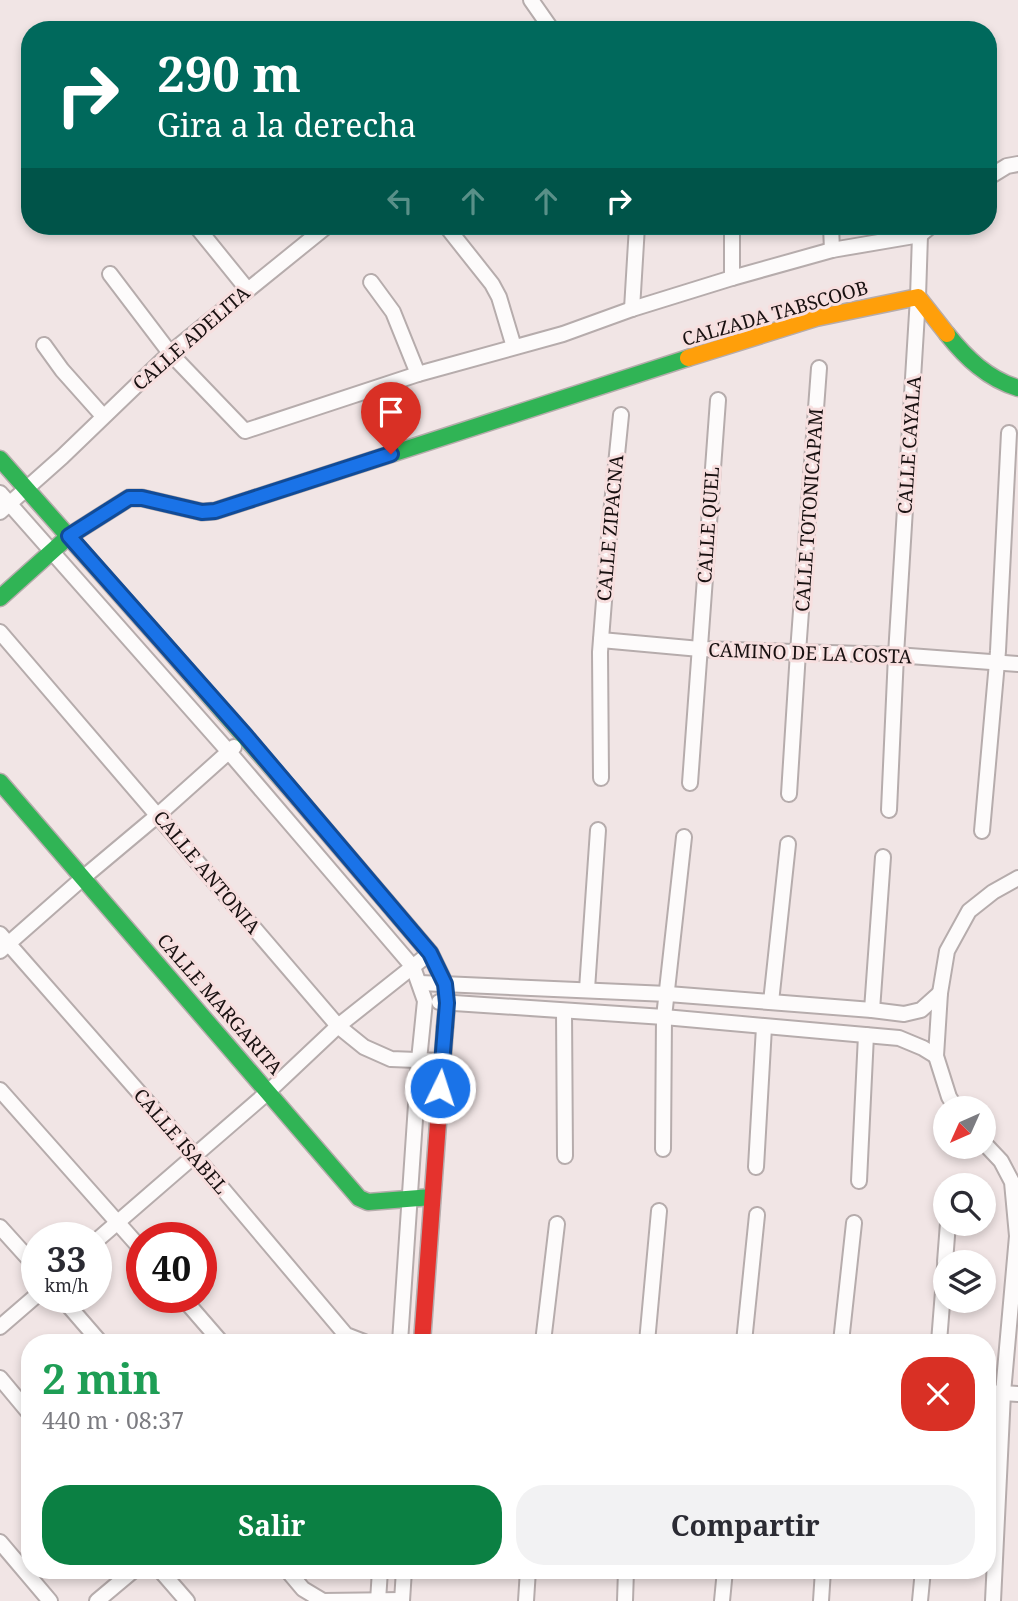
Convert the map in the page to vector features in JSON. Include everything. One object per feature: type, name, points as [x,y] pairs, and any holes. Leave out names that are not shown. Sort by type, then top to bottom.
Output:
[{"type":"street","points":[[531,0],[546,21]]},
{"type":"street","points":[[997,172],[1018,164]]},
{"type":"street","points":[[203,235],[247,289]]},
{"type":"street","name":"CALLE ADELITA","points":[[3,503],[27,489],[170,353],[312,235]]},
{"type":"street","points":[[453,235],[492,284],[499,297],[514,348]]},
{"type":"street","points":[[632,309],[636,235]]},
{"type":"street","points":[[732,235],[732,278]]},
{"type":"street","points":[[831,235],[832,250]]},
{"type":"street","points":[[110,274],[170,353],[245,431],[418,373],[563,334],[732,278],[832,250],[905,235]]},
{"type":"street","name":"CALLE CAYALA","points":[[888,810],[918,297],[925,235]]},
{"type":"street","points":[[371,282],[393,312],[418,373]]},
{"type":"street","points":[[918,297],[969,360],[998,381],[1018,388]]},
{"type":"street","name":"CALZADA TABSCOOB","points":[[0,598],[69,536],[129,498],[142,498],[202,512],[215,511],[816,318],[918,297]]},
{"type":"street","points":[[44,345],[62,370],[103,416]]},
{"type":"street","name":"CALLE TOTONICAPAM","points":[[789,794],[819,368]]},
{"type":"street","name":"CALLE QUEL","points":[[690,783],[718,400]]},
{"type":"street","name":"CALLE ZIPACNA","points":[[601,778],[600,652],[621,415]]},
{"type":"street","points":[[982,831],[996,662],[1009,433]]},
{"type":"street","points":[[0,459],[246,736],[430,953],[445,984],[447,1003],[423,1334]]},
{"type":"street","points":[[3,503],[51,552],[229,752],[413,967],[425,1001],[401,1334]]},
{"type":"street","name":"CALLE ANTONIA","points":[[0,632],[338,1026],[364,1047],[391,1059],[442,1061]]},
{"type":"street","name":"CAMINO DE LA COSTA","points":[[601,640],[700,649],[896,655],[1018,664]]},
{"type":"street","points":[[3,943],[158,815],[246,736]]},
{"type":"street","name":"CALLE MARGARITA","points":[[0,782],[359,1198],[368,1202],[432,1197]]},
{"type":"street","points":[[587,989],[598,830]]},
{"type":"street","points":[[663,1149],[664,1017],[684,837]]},
{"type":"street","points":[[771,1002],[788,844]]},
{"type":"street","points":[[872,1010],[883,857]]},
{"type":"street","points":[[949,1096],[936,1056],[940,993],[947,951],[969,911],[993,892],[1018,878]]},
{"type":"street","points":[[993,892],[1018,892]]},
{"type":"street","name":"CALLE ISABEL","points":[[3,943],[194,1156],[345,1334]]},
{"type":"street","points":[[112,1227],[268,1092],[338,1026],[430,953]]},
{"type":"street","points":[[419,983],[668,994],[904,1014],[921,1010],[940,993]]},
{"type":"street","points":[[425,1001],[664,1017],[900,1038],[936,1056]]},
{"type":"street","points":[[564,1011],[565,1156]]},
{"type":"street","points":[[756,1167],[764,1027]]},
{"type":"street","points":[[859,1181],[866,1035]]},
{"type":"street","points":[[0,1090],[126,1232]]},
{"type":"street","points":[[996,1156],[1012,1182],[1017,1236],[1003,1393],[996,1539]]},
{"type":"street","points":[[647,1334],[659,1211]]},
{"type":"street","points":[[745,1334],[757,1215]]},
{"type":"street","points":[[842,1334],[854,1223]]},
{"type":"street","points":[[544,1334],[557,1224]]},
{"type":"street","points":[[0,1227],[21,1250]]},
{"type":"street","points":[[0,1328],[21,1309]]},
{"type":"street","points":[[75,1313],[93,1334]]},
{"type":"street","points":[[196,1313],[214,1334]]},
{"type":"street","points":[[940,1334],[941,1313]]},
{"type":"street","points":[[0,1378],[21,1403]]},
{"type":"street","points":[[996,1393],[1018,1394]]},
{"type":"street","points":[[0,1542],[21,1567]]},
{"type":"street","points":[[31,1579],[50,1601]]},
{"type":"street","points":[[97,1601],[123,1579]]},
{"type":"street","points":[[168,1579],[187,1601]]},
{"type":"street","points":[[295,1579],[303,1589],[323,1601],[402,1601],[403,1579]]},
{"type":"street","points":[[378,1601],[379,1579]]},
{"type":"street","points":[[526,1601],[527,1579]]},
{"type":"street","points":[[625,1601],[626,1579]]},
{"type":"street","points":[[722,1601],[724,1579]]},
{"type":"street","points":[[821,1601],[822,1579]]},
{"type":"street","points":[[920,1601],[922,1579]]},
{"type":"street","points":[[993,1601],[994,1579]]},
{"type":"traffic: fast","points":[[947,334],[978,367],[1018,388]]},
{"type":"traffic: fast","points":[[0,598],[69,536],[129,498],[142,498],[202,512],[215,511],[688,358]]},
{"type":"traffic: fast","points":[[0,459],[298,798]]},
{"type":"traffic: fast","points":[[0,782],[359,1198],[368,1202],[432,1197]]},
{"type":"traffic: slow","points":[[688,358],[816,318],[918,297],[947,334]]},
{"type":"traffic: slow","points":[[298,798],[430,953],[445,984],[445,1027]]},
{"type":"traffic: jam","points":[[423,1334],[445,1027]]},
{"type":"route","points":[[391,454],[215,511],[202,512],[142,498],[129,498],[69,536],[246,736],[430,953],[445,984],[447,1003],[440,1088]]}]
